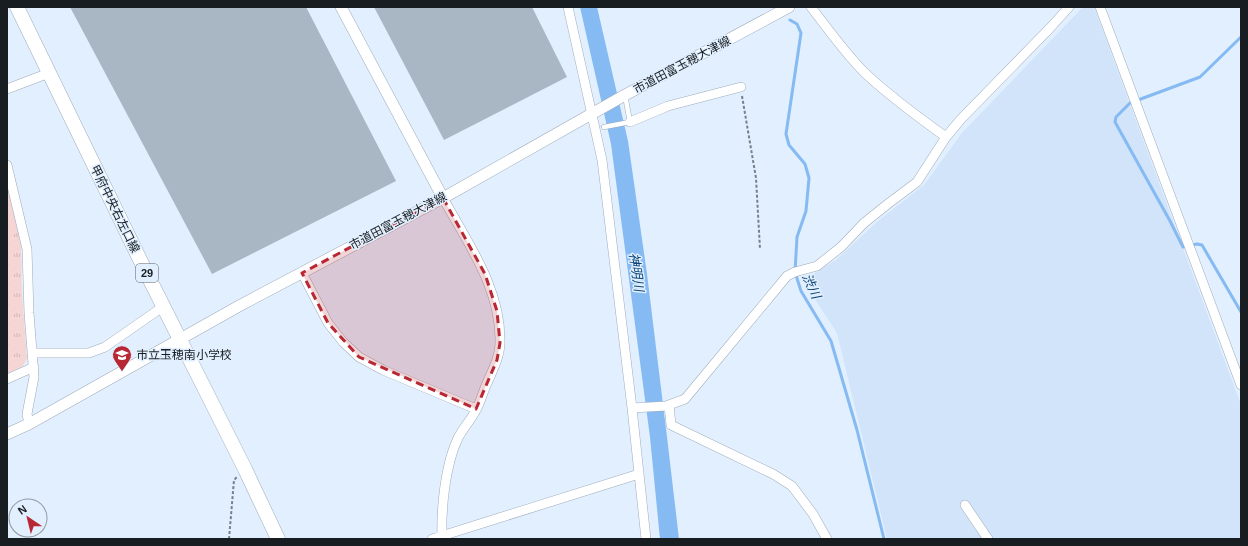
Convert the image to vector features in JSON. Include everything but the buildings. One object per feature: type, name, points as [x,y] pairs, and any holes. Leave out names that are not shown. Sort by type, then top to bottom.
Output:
[{"type":"main road","name":"甲府中央右左口線","points":[[17,7],[245,469],[278,539]]},
{"type":"street","points":[[342,7],[442,198],[485,274],[497,311],[500,343],[497,360],[476,409],[458,439],[451,461],[441,516],[442,537]]},
{"type":"street","points":[[568,7],[599,128],[635,408],[639,474],[646,539]]},
{"type":"street","name":"市道田富玉穂大津線","points":[[7,434],[29,424],[180,338],[442,198],[624,96],[789,7]]},
{"type":"street","points":[[811,7],[833,36],[864,71],[902,105],[946,137]]},
{"type":"street","points":[[635,408],[668,405],[685,399],[787,276],[794,272],[817,266],[841,247],[879,211],[917,182],[946,137],[961,119],[1069,7]]},
{"type":"street","points":[[1100,7],[1241,385]]},
{"type":"street","points":[[7,89],[50,73]]},
{"type":"street","points":[[628,122],[668,106],[741,87]]},
{"type":"street","points":[[7,165],[27,249],[29,312],[34,367],[34,377],[28,414],[29,424]]},
{"type":"street","points":[[302,273],[328,323],[343,342],[359,357],[383,370],[476,409]]},
{"type":"street","points":[[32,353],[94,351],[104,347],[164,306]]},
{"type":"street","points":[[7,379],[34,367]]},
{"type":"street","points":[[668,405],[671,425],[773,474],[792,486],[813,514],[826,539]]},
{"type":"street","points":[[432,539],[639,474]]},
{"type":"street","points":[[965,505],[988,539]]},
{"type":"lane","points":[[599,128],[628,122],[624,96]]},
{"type":"path","points":[[741,87],[756,178],[760,249]]},
{"type":"path","points":[[229,539],[234,480],[245,469]]},
{"type":"highlighted area","points":[[443,198],[485,274],[497,311],[500,343],[497,360],[476,409],[359,357],[328,323],[302,273]]},
{"type":"shaded area","points":[[1083,7],[1094,7],[1241,405],[1241,539],[887,539],[837,333],[811,293],[813,274],[836,260],[878,221],[924,185],[962,133]]},
{"type":"green space","points":[[7,184],[21,246],[22,294],[27,358],[23,366],[7,374]]},
{"type":"water","name":"神明川","points":[[580,7],[597,7],[628,141],[647,274],[679,539],[660,539],[650,437],[611,144]]},
{"type":"waterway","name":"渋川","points":[[790,20],[797,24],[801,33],[786,134],[789,145],[805,164],[809,178],[806,211],[797,237],[795,272],[801,291],[831,341],[857,430],[884,539]]},
{"type":"waterway","points":[[1241,37],[1200,77],[1130,103],[1116,117],[1115,122],[1183,247],[1197,244],[1202,245],[1241,312]]},
{"type":"place","name":"市立玉穂南小学校","points":[[122,372]]}]
